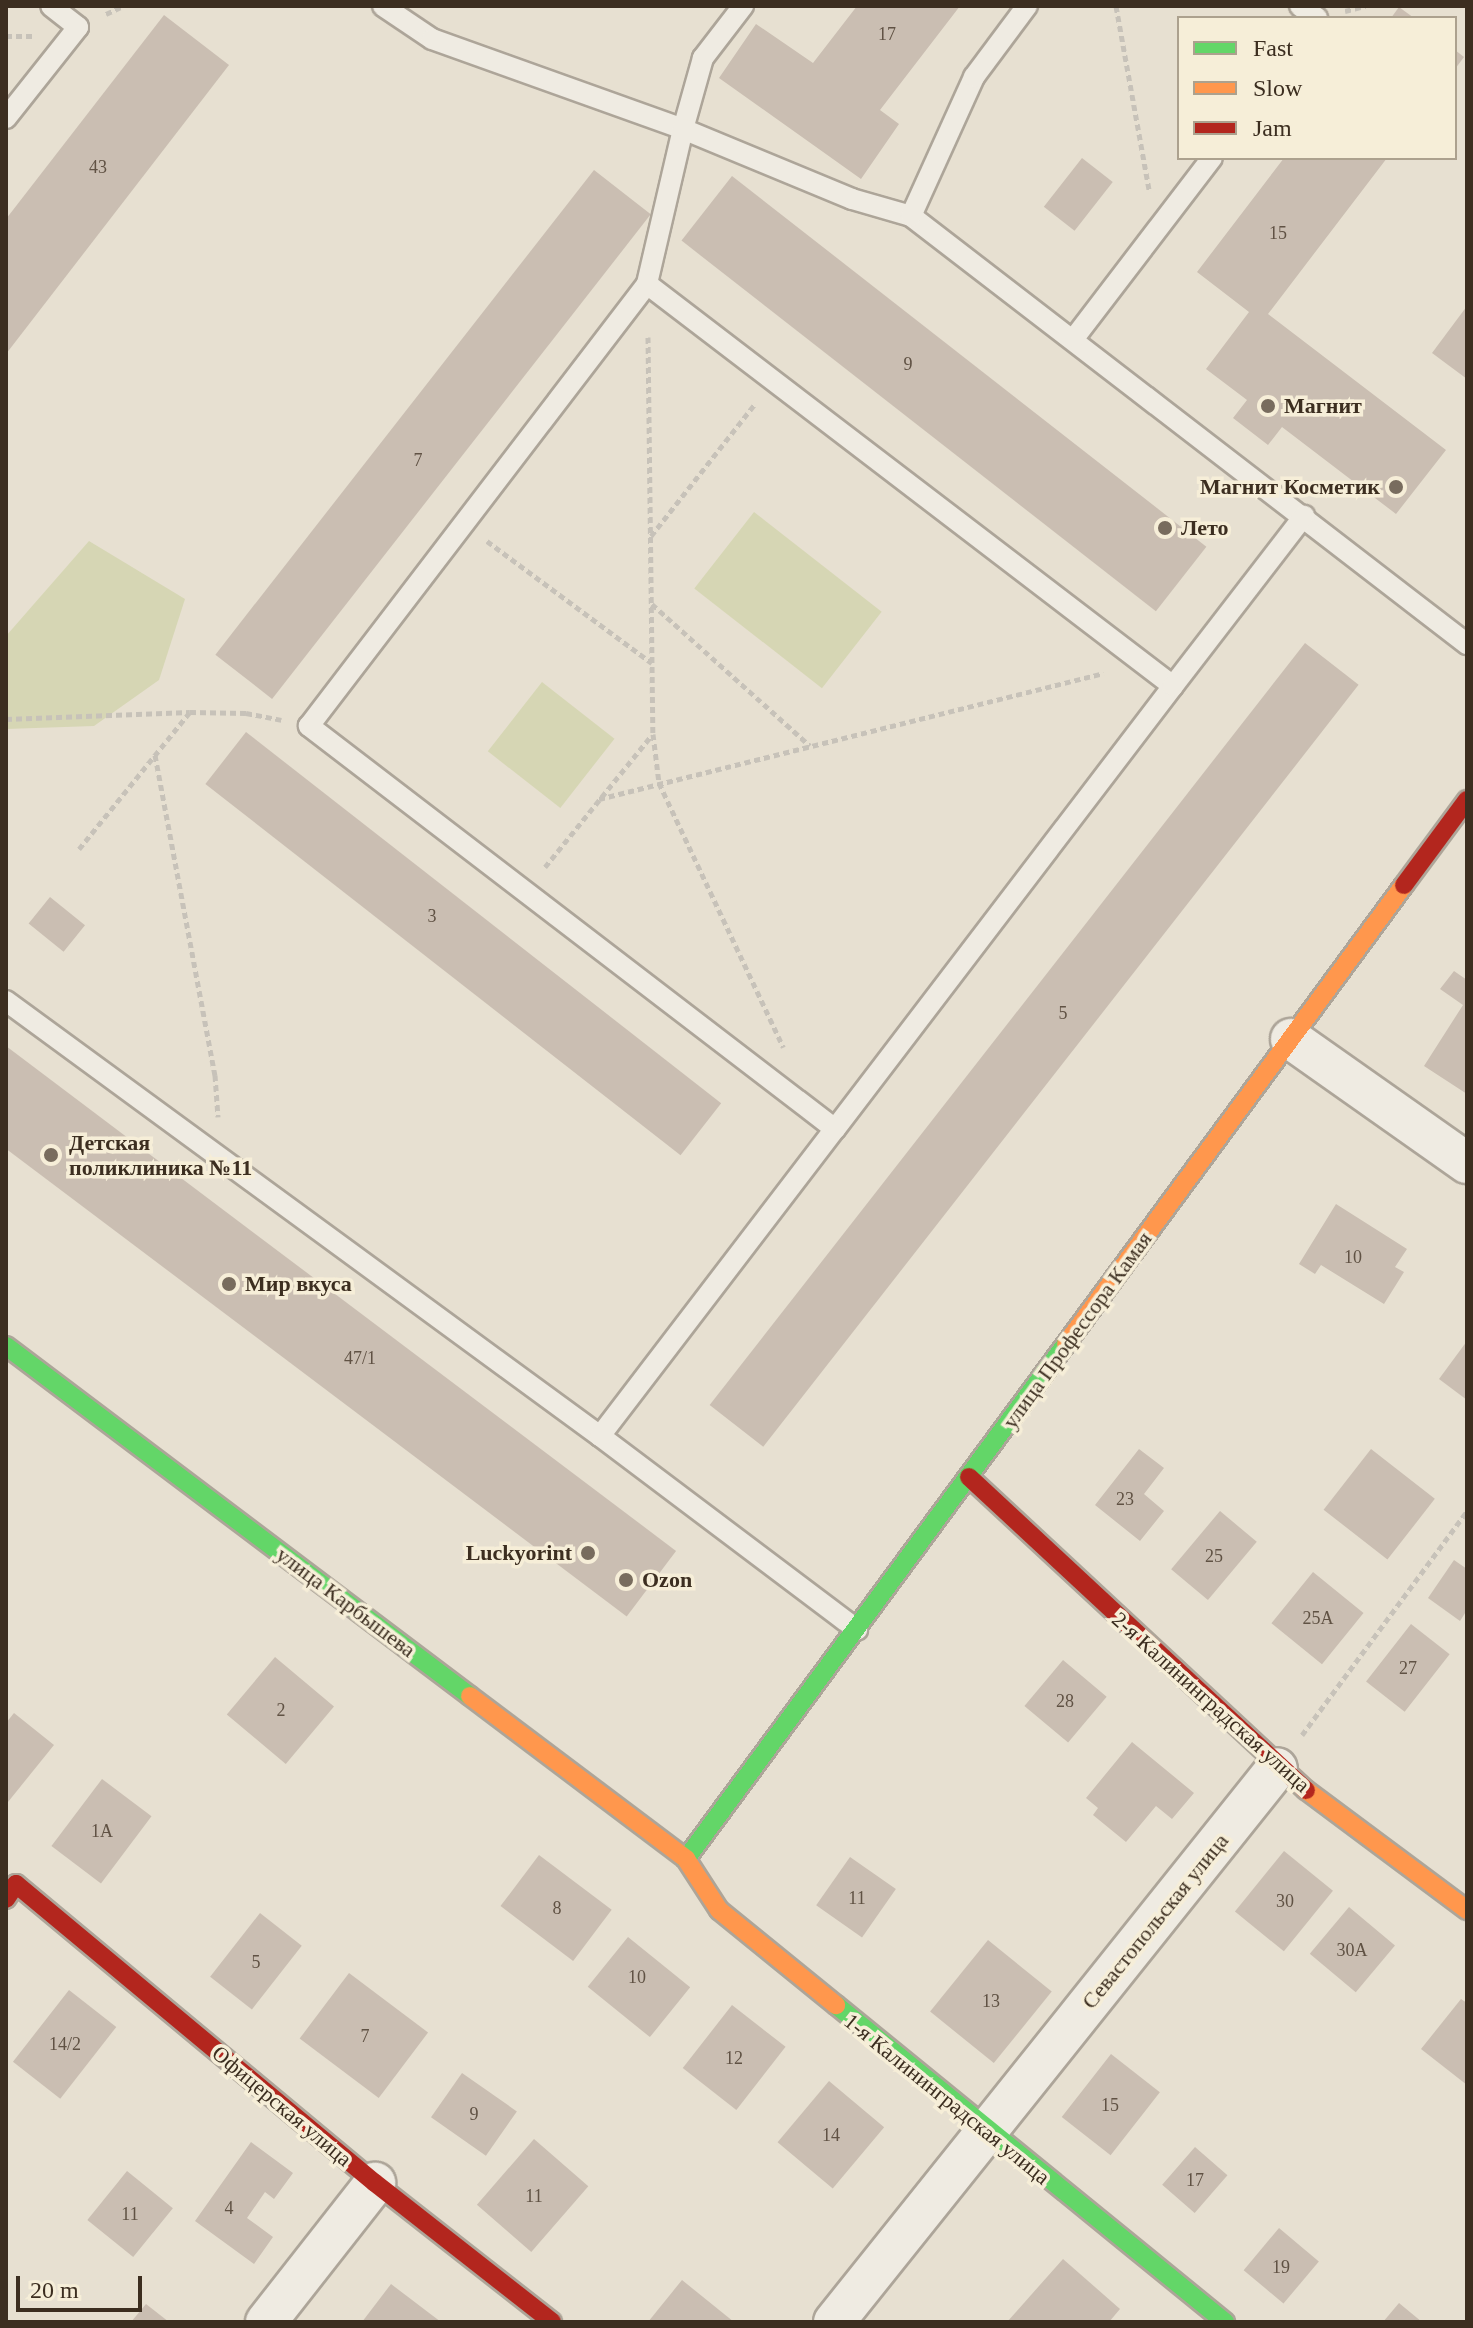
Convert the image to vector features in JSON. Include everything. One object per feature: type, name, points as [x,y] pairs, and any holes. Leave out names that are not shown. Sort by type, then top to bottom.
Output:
[{"type":"street","name":"улица Профессора Камая","points":[[686,1859],[1467,800]]},
{"type":"street","points":[[1291,1039],[1467,1163]]},
{"type":"street","name":"улица Карбышева","points":[[6,1346],[686,1859]]},
{"type":"street","name":"2-я Калининградская улица","points":[[969,1477],[1277,1768],[1467,1910]]},
{"type":"street","name":"Севастопольская улица","points":[[834,2322],[1277,1768]]},
{"type":"street","name":"1-я Калининградская улица","points":[[686,1859],[719,1910],[986,2132],[1225,2322]]},
{"type":"street","name":"Офицерская улица","points":[[11,1892],[552,2322]]},
{"type":"street","points":[[266,2322],[375,2183]]},
{"type":"lane","points":[[6,118],[78,27],[51,6]]},
{"type":"lane","points":[[383,6],[432,39],[683,129],[852,199],[911,216],[1075,337],[1467,644]]},
{"type":"lane","points":[[743,6],[703,58],[647,284],[309,726],[835,1129]]},
{"type":"lane","points":[[911,216],[974,77],[1027,6]]},
{"type":"lane","points":[[1075,337],[1210,160]]},
{"type":"lane","points":[[647,284],[1173,686]]},
{"type":"lane","points":[[600,1436],[1304,516]]},
{"type":"lane","points":[[6,1001],[600,1436],[857,1630]]},
{"type":"path","points":[[1116,6],[1156,231]]},
{"type":"path","points":[[647,284],[653,734],[659,783],[786,1054]]},
{"type":"path","points":[[651,537],[774,380]]},
{"type":"path","points":[[464,523],[652,663]]},
{"type":"path","points":[[651,603],[810,746]]},
{"type":"path","points":[[599,799],[1144,664]]},
{"type":"path","points":[[79,849],[190,712]]},
{"type":"path","points":[[6,719],[246,713],[309,726]]},
{"type":"path","points":[[525,891],[653,734]]},
{"type":"path","points":[[155,755],[215,1075],[221,1158]]},
{"type":"path","points":[[1277,1768],[1467,1511]]},
{"type":"green space","points":[[754,512],[882,612],[822,688],[694,588]]},
{"type":"green space","points":[[89,541],[185,599],[159,680],[94,726],[6,729],[6,636]]},
{"type":"green space","points":[[542,682],[614,739],[560,808],[488,751]]},
{"type":"building","points":[[857,6],[960,6],[880,110],[899,124],[861,179],[719,78],[756,24],[813,63]]},
{"type":"building","points":[[1399,7],[1411,16],[1392,16]]},
{"type":"building","points":[[164,15],[229,65],[6,354],[6,219]]},
{"type":"building","points":[[1457,52],[1464,57],[1457,66]]},
{"type":"building","points":[[1082,158],[1113,182],[1075,231],[1044,207]]},
{"type":"building","points":[[1282,160],[1385,160],[1268,314],[1446,450],[1396,514],[1282,427],[1268,445],[1233,418],[1247,400],[1206,369],[1249,312],[1197,272]]},
{"type":"building","points":[[594,170],[651,214],[272,699],[215,655]]},
{"type":"building","points":[[732,176],[1206,547],[1156,611],[682,241]]},
{"type":"building","points":[[1467,306],[1467,379],[1432,353]]},
{"type":"building","points":[[1305,643],[1359,685],[763,1447],[710,1405]]},
{"type":"building","points":[[246,732],[721,1103],[681,1155],[205,784]]},
{"type":"building","points":[[50,897],[85,925],[64,952],[29,923]]},
{"type":"building","points":[[1454,971],[1467,980],[1467,1094],[1424,1066],[1463,1005],[1440,989]]},
{"type":"building","points":[[6,1046],[676,1551],[627,1616],[6,1149]]},
{"type":"building","points":[[1336,1204],[1407,1249],[1395,1267],[1404,1272],[1384,1304],[1321,1265],[1315,1274],[1299,1264]]},
{"type":"building","points":[[1467,1341],[1467,1400],[1439,1379]]},
{"type":"building","points":[[1139,1449],[1164,1468],[1144,1494],[1164,1511],[1140,1541],[1095,1505]]},
{"type":"building","points":[[1371,1449],[1435,1499],[1387,1560],[1324,1510]]},
{"type":"building","points":[[1220,1511],[1257,1542],[1208,1600],[1171,1569]]},
{"type":"building","points":[[1454,1560],[1467,1569],[1467,1610],[1460,1621],[1428,1598]]},
{"type":"building","points":[[1313,1572],[1364,1613],[1322,1664],[1271,1623]]},
{"type":"building","points":[[1411,1624],[1450,1654],[1405,1712],[1366,1682]]},
{"type":"building","points":[[275,1657],[334,1706],[286,1764],[227,1714]]},
{"type":"building","points":[[1063,1660],[1107,1697],[1068,1743],[1024,1706]]},
{"type":"building","points":[[14,1713],[54,1745],[8,1802],[6,1723]]},
{"type":"building","points":[[1132,1742],[1194,1793],[1172,1819],[1156,1806],[1126,1842],[1093,1815],[1098,1808],[1086,1798]]},
{"type":"building","points":[[102,1779],[152,1816],[101,1883],[51,1846]]},
{"type":"building","points":[[1284,1851],[1333,1891],[1284,1951],[1235,1912]]},
{"type":"building","points":[[539,1855],[612,1910],[573,1961],[500,1906]]},
{"type":"building","points":[[850,1857],[896,1889],[862,1937],[816,1905]]},
{"type":"building","points":[[1349,1907],[1395,1946],[1356,1992],[1310,1954]]},
{"type":"building","points":[[260,1913],[302,1946],[252,2009],[210,1977]]},
{"type":"building","points":[[628,1937],[690,1987],[650,2037],[588,1987]]},
{"type":"building","points":[[988,1940],[1052,1992],[994,2063],[930,2011]]},
{"type":"building","points":[[349,1973],[428,2033],[379,2098],[300,2038]]},
{"type":"building","points":[[69,1990],[116,2027],[60,2099],[13,2062]]},
{"type":"building","points":[[1461,1999],[1467,2003],[1467,2085],[1421,2049]]},
{"type":"building","points":[[732,2005],[786,2047],[736,2110],[683,2068]]},
{"type":"building","points":[[1111,2054],[1160,2092],[1111,2155],[1062,2117]]},
{"type":"building","points":[[462,2073],[517,2111],[486,2156],[431,2117]]},
{"type":"building","points":[[829,2081],[884,2127],[833,2189],[778,2142]]},
{"type":"building","points":[[534,2139],[588,2186],[531,2252],[477,2205]]},
{"type":"building","points":[[251,2142],[293,2173],[274,2199],[265,2192],[247,2218],[273,2237],[254,2264],[195,2221]]},
{"type":"building","points":[[1195,2147],[1227,2175],[1195,2213],[1162,2185]]},
{"type":"building","points":[[127,2171],[173,2208],[133,2257],[87,2220]]},
{"type":"building","points":[[1279,2228],[1319,2261],[1283,2304],[1244,2270]]},
{"type":"building","points":[[1063,2259],[1120,2309],[1109,2322],[1007,2322]]},
{"type":"building","points":[[682,2280],[734,2322],[648,2322]]},
{"type":"building","points":[[391,2284],[441,2322],[362,2322]]},
{"type":"building","points":[[1399,2303],[1422,2322],[1383,2322]]},
{"type":"building","points":[[146,2304],[169,2322],[131,2322]]},
{"type":"traffic: fast","points":[[686,1859],[1066,1344]]},
{"type":"traffic: fast","points":[[6,1346],[470,1696]]},
{"type":"traffic: fast","points":[[836,2005],[1225,2322]]},
{"type":"traffic: slow","points":[[1066,1344],[1404,885]]},
{"type":"traffic: slow","points":[[470,1696],[686,1859],[719,1910],[836,2005]]},
{"type":"traffic: slow","points":[[1306,1790],[1467,1910]]},
{"type":"traffic: jam","points":[[1404,885],[1467,800]]},
{"type":"traffic: jam","points":[[969,1477],[1306,1790]]},
{"type":"traffic: jam","points":[[6,1899],[16,1884],[375,2183],[552,2322]]},
{"type":"place","name":"Магнит","points":[[1268,406]]},
{"type":"place","name":"Магнит Косметик","points":[[1396,487]]},
{"type":"place","name":"Лето","points":[[1165,528]]},
{"type":"place","name":"Детская поликлиника №11","points":[[51,1155]]},
{"type":"place","name":"Мир вкуса","points":[[229,1284]]},
{"type":"place","name":"Luckyorint","points":[[588,1553]]},
{"type":"place","name":"Ozon","points":[[626,1580]]}]
